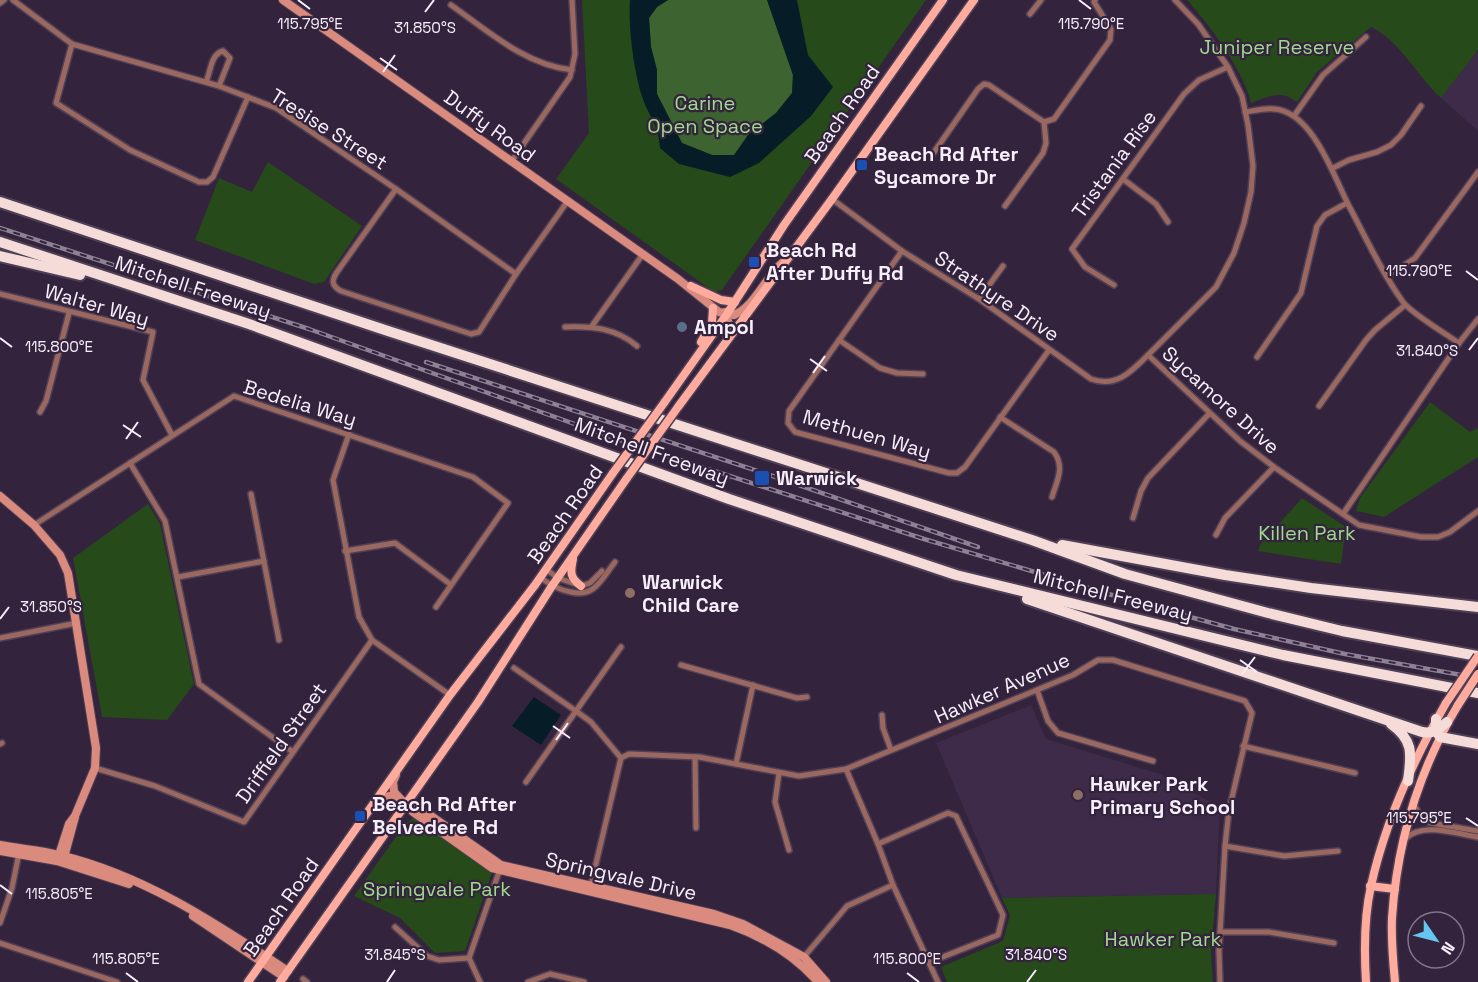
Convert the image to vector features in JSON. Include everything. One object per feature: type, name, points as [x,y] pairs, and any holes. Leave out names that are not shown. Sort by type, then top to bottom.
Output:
[{"type":"highway","name":"Mitchell Freeway","points":[[0,200],[396,334],[1032,540],[1125,574],[1342,631],[1478,656]]},
{"type":"highway","name":"Mitchell Freeway","points":[[0,242],[260,328],[729,499],[956,575],[1283,655],[1478,693]]},
{"type":"highway","points":[[0,256],[136,288]]},
{"type":"highway","points":[[1032,540],[1225,575],[1476,608]]},
{"type":"highway","points":[[956,575],[1386,721],[1478,744]]},
{"type":"highway","points":[[1386,721],[1401,732],[1411,750],[1408,781]]},
{"type":"highway","points":[[1435,734],[1442,721]]},
{"type":"main road","name":"Beach Road","points":[[248,982],[450,695],[544,574],[727,314],[784,225],[943,0]]},
{"type":"main road","name":"Beach Road","points":[[284,977],[483,694],[552,586],[627,478],[832,199],[974,0]]},
{"type":"main road","points":[[691,286],[721,300],[735,302]]},
{"type":"main road","points":[[679,381],[712,323],[713,308]]},
{"type":"main road","points":[[575,553],[571,574],[573,580],[581,586]]},
{"type":"main road","points":[[1442,721],[1446,703],[1478,656]]},
{"type":"main road","points":[[1442,721],[1458,705],[1478,674]]},
{"type":"main road","points":[[1366,982],[1365,937],[1370,886],[1382,846],[1408,781],[1435,734]]},
{"type":"main road","points":[[1395,982],[1392,920],[1402,842],[1435,734]]},
{"type":"main road","points":[[1370,886],[1395,889]]},
{"type":"street","points":[[0,3],[4,0]]},
{"type":"street","name":"Tresise Street","points":[[13,0],[72,44],[219,86],[276,108],[516,274]]},
{"type":"street","name":"Duffy Road","points":[[283,0],[678,279],[713,308],[727,314]]},
{"type":"street","points":[[511,162],[570,77],[575,54],[572,0]]},
{"type":"street","points":[[1030,14],[1041,0]]},
{"type":"street","name":"Sycamore Drive","points":[[1175,0],[1198,24],[1228,67],[1242,96],[1253,166],[1251,192],[1244,224],[1234,253],[1215,287],[1148,355],[1209,414],[1274,468],[1359,525],[1421,537],[1438,537],[1450,532],[1478,512]]},
{"type":"street","points":[[1044,122],[1054,119],[1110,40],[1111,29],[1093,1]]},
{"type":"street","points":[[451,5],[528,58],[572,70]]},
{"type":"street","points":[[1294,116],[1323,75],[1366,37]]},
{"type":"street","points":[[72,44],[56,104],[130,150],[199,182],[207,182],[213,177],[248,97]]},
{"type":"street","points":[[206,82],[213,58],[219,52],[224,51],[230,58],[219,86]]},
{"type":"street","name":"Tristania Rise","points":[[1114,285],[1085,267],[1072,249],[1184,94],[1200,80],[1228,67]]},
{"type":"street","points":[[932,155],[978,89],[984,84],[989,85],[1044,122]]},
{"type":"street","points":[[1333,168],[1348,160],[1377,152],[1391,145],[1401,135],[1421,106]]},
{"type":"street","points":[[1245,112],[1270,108],[1288,112],[1294,116],[1315,140],[1333,168],[1347,203],[1406,305],[1459,343]]},
{"type":"street","points":[[1005,206],[1043,153],[1046,143],[1044,122]]},
{"type":"street","points":[[1388,276],[1415,258],[1478,172]]},
{"type":"street","points":[[1123,179],[1156,204],[1168,222]]},
{"type":"street","points":[[396,189],[333,278],[333,284],[338,289],[474,334],[480,330],[567,202]]},
{"type":"street","name":"Strathyre Drive","points":[[832,199],[902,251],[980,299],[1086,376],[1104,382],[1116,380],[1128,375],[1148,355]]},
{"type":"street","points":[[1257,357],[1301,294],[1317,226],[1325,215],[1347,203]]},
{"type":"street","name":"Methuen Way","points":[[902,251],[789,411],[788,423],[795,432],[954,473],[965,467],[1048,350]]},
{"type":"street","points":[[592,326],[643,254]]},
{"type":"street","points":[[722,347],[730,331],[727,314],[734,315],[744,309],[773,271],[788,257]]},
{"type":"street","points":[[980,299],[1003,266]]},
{"type":"street","name":"Duffy Road","points":[[678,279],[722,308],[727,314]]},
{"type":"street","name":"Walter Way","points":[[0,294],[153,332],[143,380],[172,435]]},
{"type":"street","points":[[1319,406],[1365,340],[1406,305]]},
{"type":"street","points":[[39,412],[46,401],[69,312]]},
{"type":"street","points":[[1342,514],[1459,343],[1478,319]]},
{"type":"street","points":[[565,327],[592,326],[626,336],[637,346]]},
{"type":"street","points":[[839,340],[879,368],[897,373],[923,374]]},
{"type":"street","name":"Bedelia Way","points":[[34,525],[234,396],[473,477],[508,503],[450,584]]},
{"type":"street","points":[[1132,518],[1148,478],[1209,414]]},
{"type":"street","points":[[1000,417],[1054,452],[1059,459],[1061,469],[1053,497]]},
{"type":"street","points":[[349,434],[333,480],[359,617],[372,640],[450,695]]},
{"type":"street","points":[[130,463],[165,521],[199,684],[293,752]]},
{"type":"street","points":[[1216,535],[1225,518],[1274,468]]},
{"type":"street","points":[[251,494],[279,640]]},
{"type":"street","points":[[0,496],[34,525],[60,555],[68,573],[77,624],[96,748],[95,768],[75,816],[69,824],[60,858]]},
{"type":"street","points":[[345,551],[396,543],[450,584],[436,607]]},
{"type":"street","points":[[178,577],[264,561]]},
{"type":"street","points":[[544,574],[552,586],[562,591],[585,594],[599,583],[615,562]]},
{"type":"street","points":[[544,574],[581,586],[590,583],[602,571]]},
{"type":"street","points":[[0,638],[77,624]]},
{"type":"street","name":"Driffield Street","points":[[95,768],[156,786],[244,822],[372,640]]},
{"type":"street","points":[[525,782],[621,647]]},
{"type":"street","name":"Hawker Avenue","points":[[621,758],[629,754],[695,758],[800,776],[846,769],[1073,675],[1098,660],[1113,660],[1245,701],[1252,713],[1229,810],[1220,932],[1220,982]]},
{"type":"street","points":[[681,664],[797,698],[807,697]]},
{"type":"street","points":[[514,669],[591,722],[621,758],[590,887]]},
{"type":"street","points":[[736,764],[753,685]]},
{"type":"street","points":[[1037,690],[1048,721],[1058,733],[1153,761]]},
{"type":"street","points":[[882,715],[882,728],[891,750]]},
{"type":"street","points":[[1243,747],[1355,773]]},
{"type":"street","points":[[695,758],[696,828]]},
{"type":"street","points":[[399,768],[393,788],[406,803]]},
{"type":"street","points":[[846,769],[893,885],[938,982]]},
{"type":"street","points":[[779,772],[775,802],[789,850]]},
{"type":"street","name":"Springvale Drive","points":[[367,814],[377,803],[388,796],[417,807],[500,868],[732,919],[768,936],[802,960],[826,982]]},
{"type":"street","points":[[1413,804],[1423,820],[1478,831]]},
{"type":"street","points":[[878,844],[948,813],[956,816],[1003,915],[998,935],[930,962]]},
{"type":"street","points":[[1402,842],[1410,834],[1421,830],[1478,837]]},
{"type":"street","points":[[0,845],[115,873],[184,904],[264,959],[284,977]]},
{"type":"street","points":[[1225,846],[1284,856],[1338,851]]},
{"type":"street","points":[[0,851],[20,851]]},
{"type":"street","points":[[0,923],[12,888],[20,851]]},
{"type":"street","points":[[480,982],[469,958],[500,868]]},
{"type":"street","points":[[802,960],[847,906],[893,885]]},
{"type":"street","points":[[395,927],[427,956],[439,960],[469,958]]},
{"type":"street","points":[[1220,932],[1269,932],[1334,943]]},
{"type":"street","points":[[0,943],[117,982]]},
{"type":"street","name":"Springvale Drive","points":[[802,960],[818,982]]},
{"type":"street","points":[[528,982],[550,974],[584,982]]},
{"type":"shaded area","points":[[1478,50],[1478,131],[1441,98]]},
{"type":"shaded area","name":"Hawker Park Primary School","points":[[1031,705],[1046,739],[1160,774],[1220,807],[1216,894],[1002,898],[936,743]]},
{"type":"green space","name":"Carine Open Space","points":[[582,0],[926,0],[722,290],[714,292],[556,179],[589,133]]},
{"type":"green space","points":[[668,0],[767,0],[793,75],[792,93],[776,113],[748,135],[734,156],[712,155],[682,143],[657,94],[657,70],[651,47],[649,18],[657,7]]},
{"type":"green space","name":"Juniper Reserve","points":[[1187,0],[1478,0],[1478,50],[1441,98],[1399,49],[1381,32],[1371,27],[1317,72],[1297,102],[1280,95],[1251,103],[1233,63],[1215,35]]},
{"type":"green space","points":[[268,162],[362,226],[324,282],[314,284],[195,240],[219,178],[252,192]]},
{"type":"green space","points":[[1430,402],[1470,432],[1478,428],[1478,457],[1384,517],[1356,511],[1360,498]]},
{"type":"green space","name":"Killen Park","points":[[1302,498],[1346,527],[1341,564],[1258,551],[1260,545]]},
{"type":"green space","points":[[148,504],[160,524],[194,684],[167,720],[102,717],[73,558]]},
{"type":"green space","name":"Springvale Park","points":[[413,818],[493,870],[465,951],[435,953],[400,918],[354,896],[405,824]]},
{"type":"green space","name":"Hawker Park","points":[[1216,894],[1211,952],[1213,982],[947,982],[941,967],[1003,941],[1010,915],[1002,898]]},
{"type":"water","points":[[630,0],[668,0],[657,7],[649,18],[651,47],[657,70],[657,94],[682,143],[712,155],[734,155],[748,135],[776,113],[792,93],[793,75],[767,0],[797,0],[808,55],[833,87],[811,116],[759,163],[730,177],[679,164],[660,148],[656,128],[640,89],[634,64]]},
{"type":"water","points":[[534,697],[561,715],[541,745],[512,726]]},
{"type":"railway","points":[[0,228],[309,329],[622,441],[924,539],[1234,629],[1345,654],[1478,678]]},
{"type":"railway","points":[[426,362],[764,473],[978,547]]},
{"type":"place","name":"Beach Rd After Sycamore Dr","points":[[862,165]]},
{"type":"place","name":"Beach Rd After Duffy Rd","points":[[754,262]]},
{"type":"place","name":"Ampol","points":[[682,327]]},
{"type":"place","name":"Warwick","points":[[762,478]]},
{"type":"place","name":"Warwick Child Care","points":[[630,593]]},
{"type":"place","name":"Hawker Park Primary School","points":[[1078,795]]},
{"type":"place","name":"Beach Rd After Belvedere Rd","points":[[360,816]]}]
